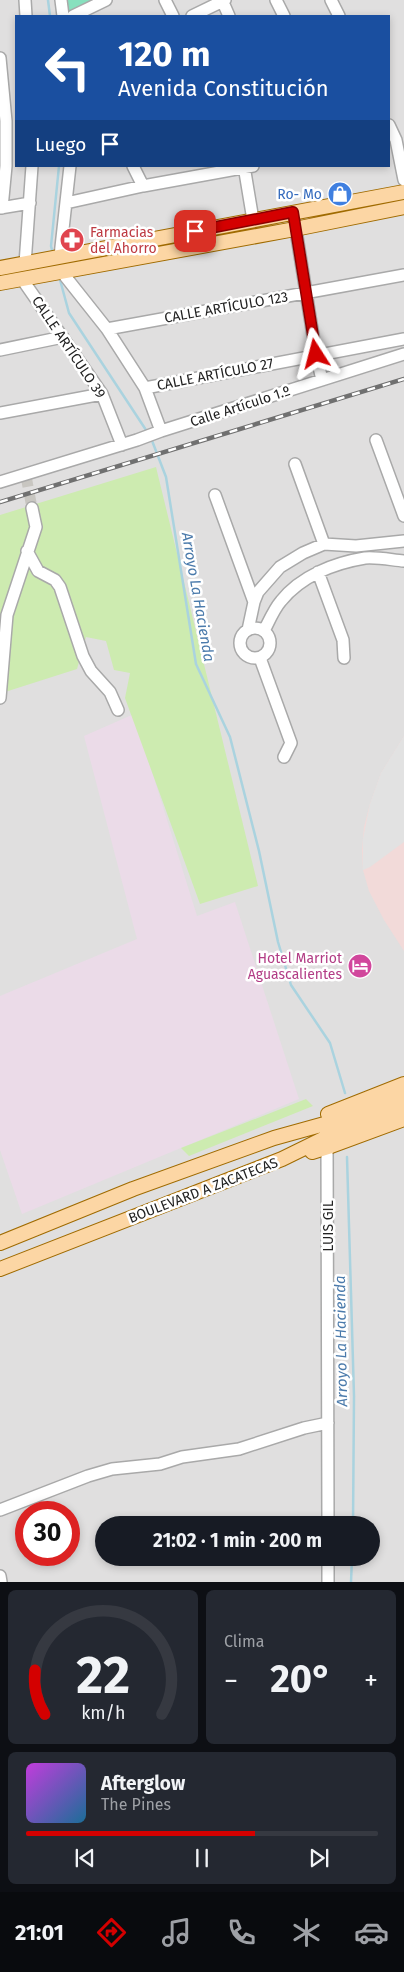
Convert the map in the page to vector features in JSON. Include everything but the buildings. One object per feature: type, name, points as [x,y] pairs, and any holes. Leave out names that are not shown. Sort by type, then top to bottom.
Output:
[{"type":"main road","points":[[0,268],[404,192]]},
{"type":"main road","points":[[0,283],[404,207]]},
{"type":"main road","points":[[274,1138],[404,1084]]},
{"type":"main road","name":"BOULEVARD A ZACATECAS","points":[[0,1243],[133,1189],[274,1138],[404,1097]]},
{"type":"main road","name":"BOULEVARD A ZACATECAS","points":[[0,1269],[282,1160],[404,1108]]},
{"type":"main road","points":[[327,1142],[404,1119]]},
{"type":"street","points":[[25,0],[26,15]]},
{"type":"street","points":[[61,0],[63,15]]},
{"type":"street","points":[[75,15],[106,0]]},
{"type":"street","points":[[165,0],[172,15]]},
{"type":"street","points":[[194,15],[223,0],[229,15]]},
{"type":"street","points":[[276,0],[284,15]]},
{"type":"street","points":[[331,0],[338,15]]},
{"type":"street","points":[[0,58],[3,121],[1,208],[30,203]]},
{"type":"street","points":[[392,141],[404,180]]},
{"type":"street","points":[[28,263],[32,167]]},
{"type":"street","points":[[58,257],[70,167]]},
{"type":"street","points":[[134,167],[143,186]]},
{"type":"street","points":[[66,203],[143,186],[192,172],[248,167],[253,220]]},
{"type":"street","points":[[293,212],[322,380]]},
{"type":"street","points":[[60,272],[107,329],[145,388],[158,432]]},
{"type":"street","name":"CALLE ARTÍCULO 123","points":[[107,329],[404,275]]},
{"type":"street","name":"CALLE ARTÍCULO 39","points":[[29,277],[63,337],[102,394],[122,445]]},
{"type":"street","points":[[0,350],[63,337]]},
{"type":"street","name":"CALLE ARTÍCULO 27","points":[[145,388],[316,354],[404,339]]},
{"type":"street","name":"Calle Artículo 1.º","points":[[0,482],[138,440],[404,354]]},
{"type":"street","points":[[0,413],[102,394]]},
{"type":"street","points":[[376,440],[404,516]]},
{"type":"street","points":[[295,464],[324,544]]},
{"type":"street","points":[[215,495],[254,602]]},
{"type":"street","points":[[0,698],[7,615],[36,527],[32,508]]},
{"type":"street","points":[[248,630],[258,592],[280,567],[303,553],[324,544],[366,546],[404,541]]},
{"type":"street","points":[[366,546],[367,558]]},
{"type":"street","points":[[27,551],[38,571],[55,580],[60,587],[83,656],[92,671],[110,692],[118,710]]},
{"type":"street","points":[[264,631],[280,602],[295,586],[318,572],[332,566],[367,558],[404,561]]},
{"type":"street","points":[[318,572],[343,640],[344,658]]},
{"type":"street","points":[[259,629],[264,631],[269,638],[267,652],[260,658],[250,657],[242,651],[240,641],[244,632],[259,629]]},
{"type":"street","points":[[260,658],[291,743],[284,757]]},
{"type":"street","name":"LUIS GIL","points":[[327,1142],[328,1516]]},
{"type":"street","points":[[0,1510],[88,1476],[112,1469],[160,1464],[182,1457],[239,1449],[304,1428],[328,1423]]},
{"type":"street","points":[[328,1566],[328,1582]]},
{"type":"street","points":[[0,1576],[1,1582]]},
{"type":"shaded area","points":[[0,0],[404,0],[404,1582],[0,1582]]},
{"type":"shaded area","points":[[134,714],[197,916],[235,902],[299,1099],[22,1214],[0,1150],[0,996],[137,939],[84,736]]},
{"type":"shaded area","points":[[404,736],[404,951],[384,920],[369,891],[363,870],[362,850],[364,827],[381,773]]},
{"type":"shaded area","points":[[404,736],[404,842],[363,870],[363,839],[370,804],[381,773]]},
{"type":"green space","points":[[62,0],[105,0],[66,15],[63,15]]},
{"type":"green space","points":[[156,467],[258,886],[200,904],[125,698],[130,673],[114,670],[106,641],[86,637],[77,669],[5,692],[0,703],[0,515]]},
{"type":"green space","points":[[306,1099],[313,1106],[189,1156],[181,1148]]},
{"type":"waterway","name":"Arroyo La Hacienda","points":[[48,0],[50,15]]},
{"type":"waterway","name":"Arroyo La Hacienda","points":[[53,254],[51,246],[59,167]]},
{"type":"waterway","name":"Arroyo La Hacienda","points":[[59,276],[69,313],[148,433]]},
{"type":"waterway","name":"Arroyo La Hacienda","points":[[151,438],[166,477],[196,664],[230,737],[259,851],[278,942],[291,985],[330,1043],[345,1093]]},
{"type":"waterway","name":"Arroyo La Hacienda","points":[[347,1157],[354,1396],[353,1516]]},
{"type":"waterway","name":"Arroyo La Hacienda","points":[[351,1582],[352,1566]]},
{"type":"tunnel","points":[[26,476],[32,508]]},
{"type":"railway","points":[[0,502],[404,379]]},
{"type":"place","name":"Ro- Mo","points":[[340,194]]},
{"type":"place","name":"Farmacias del Ahorro","points":[[72,240]]},
{"type":"place","name":"Hotel Marriot Aguascalientes","points":[[360,966]]},
{"type":"route","points":[[195,231],[293,212],[316,354]]}]
